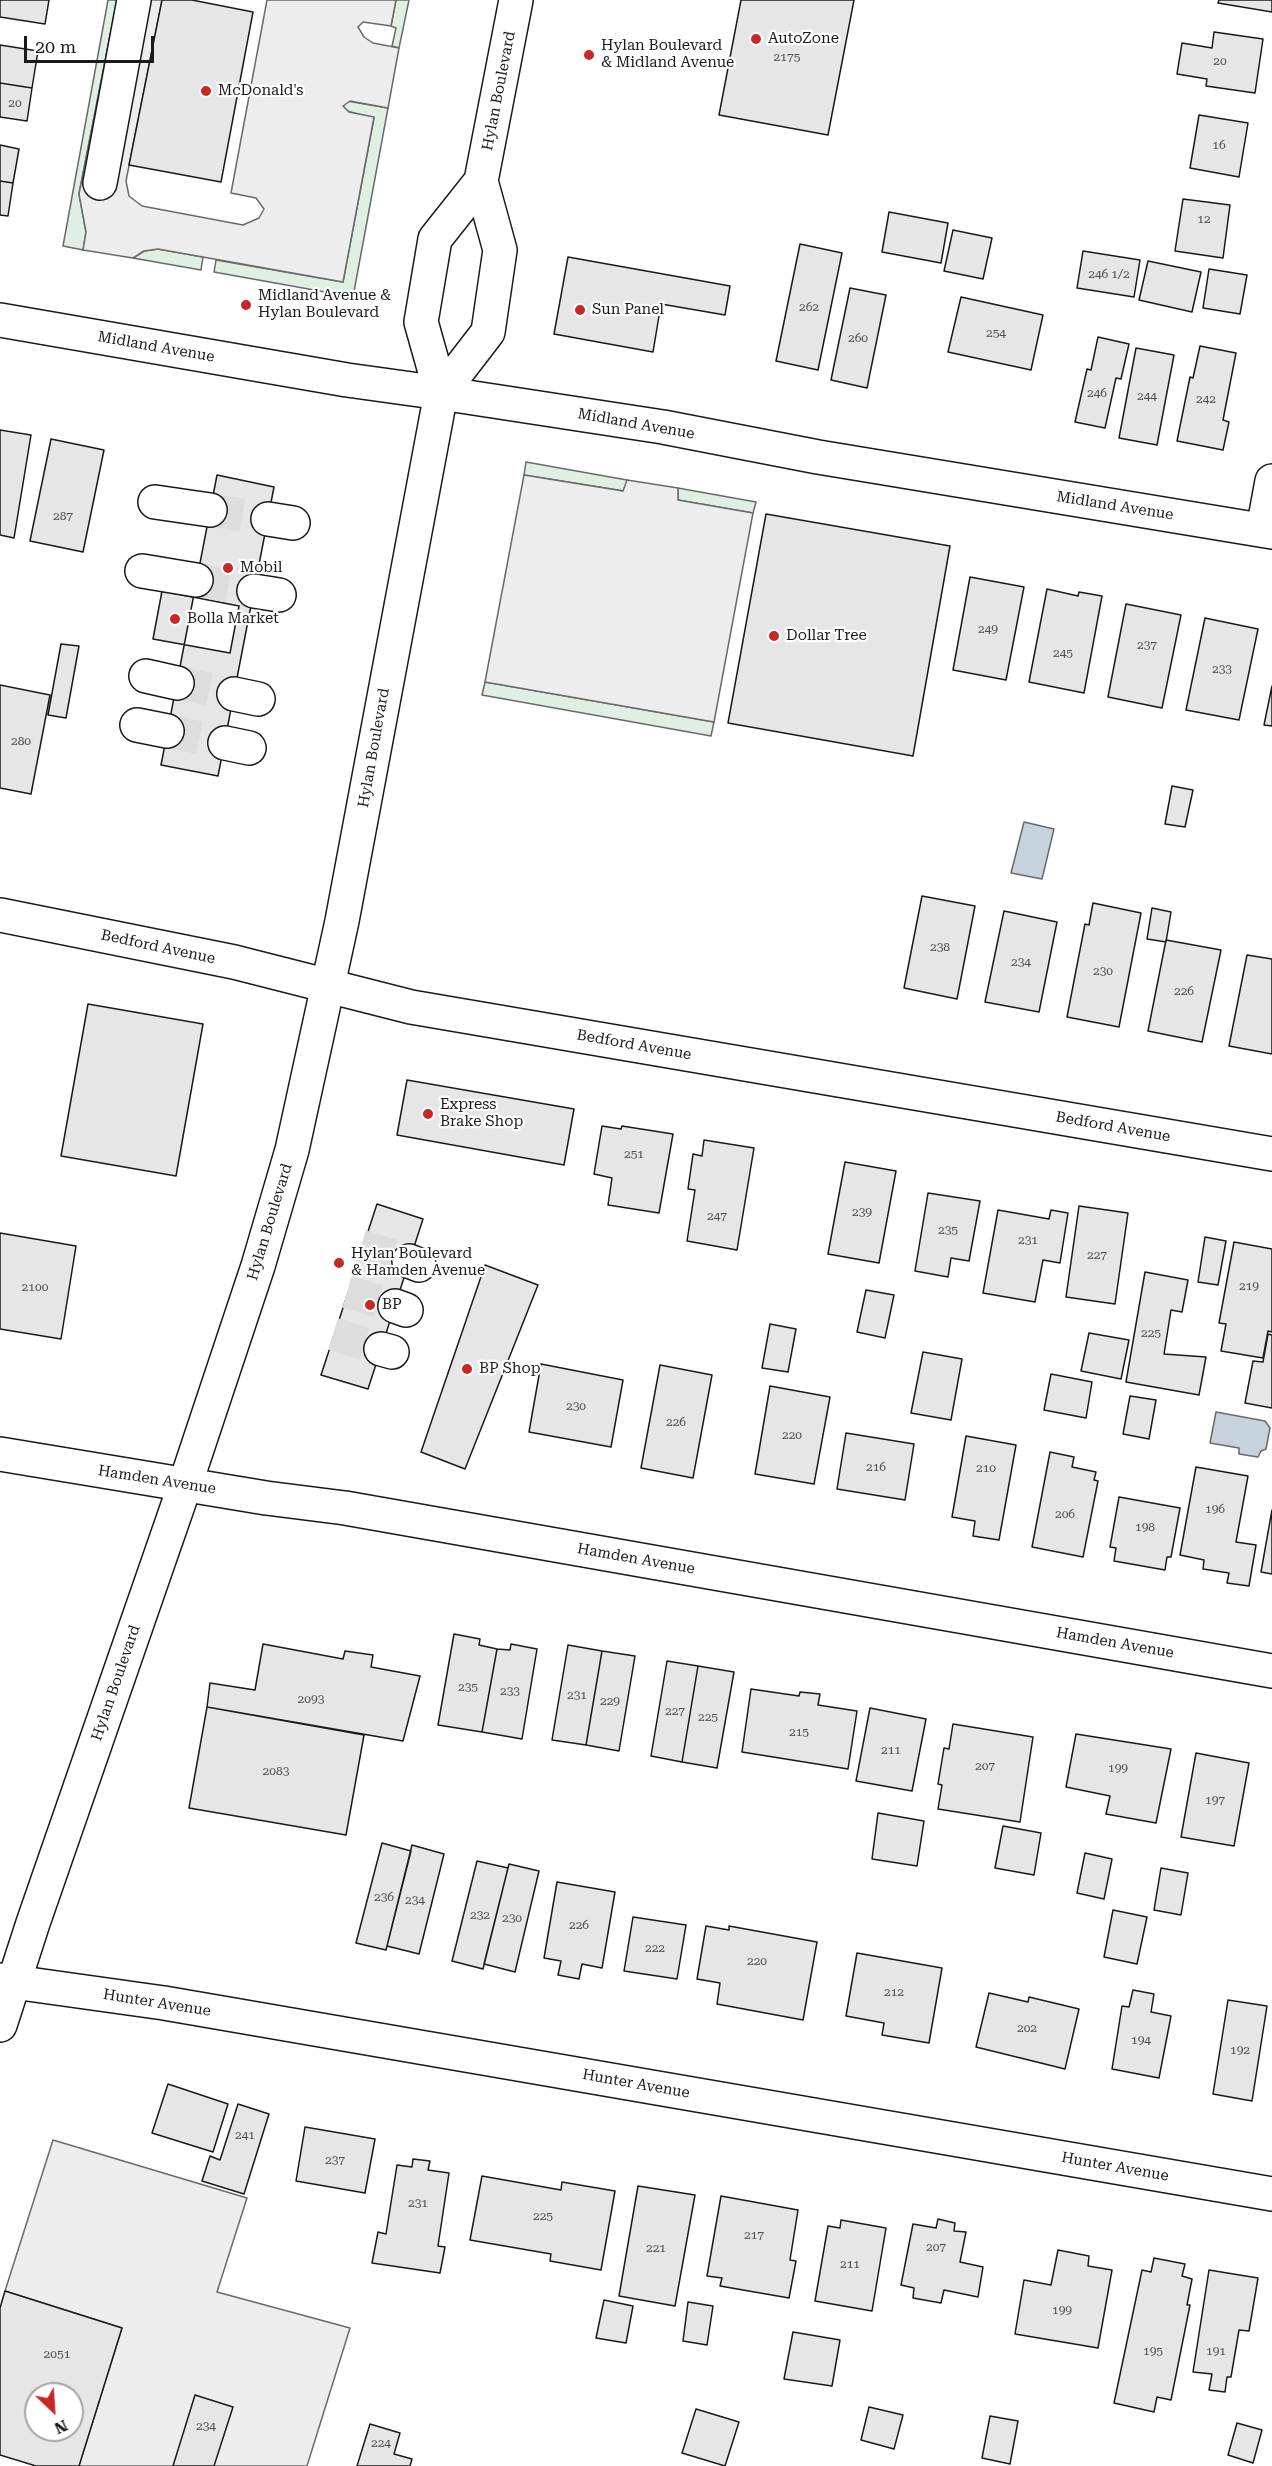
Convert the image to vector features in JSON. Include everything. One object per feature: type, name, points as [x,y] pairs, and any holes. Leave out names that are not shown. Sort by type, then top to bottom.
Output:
[{"type":"street","points":[[100,183],[134,0]]},
{"type":"street","name":"Hylan Boulevard","points":[[441,393],[488,332],[500,250],[482,182],[516,0]]},
{"type":"street","name":"Hylan Boulevard","points":[[0,2025],[7,1981],[185,1485],[258,1266],[292,1150],[328,986],[441,393],[421,322],[435,239],[482,182]]},
{"type":"street","name":"Midland Avenue","points":[[0,320],[313,374],[663,427],[818,457],[1267,531]]},
{"type":"street","points":[[1267,531],[1272,481]]},
{"type":"street","points":[[155,502],[210,510]]},
{"type":"street","points":[[142,571],[196,580]]},
{"type":"street","name":"Bedford Avenue","points":[[0,915],[234,962],[423,1009],[1272,1154]]},
{"type":"street","name":"Hamden Avenue","points":[[0,1454],[185,1485],[345,1508],[1272,1671]]},
{"type":"street","name":"Hunter Avenue","points":[[7,1981],[164,2003],[1272,2194]]},
{"type":"green space","points":[[108,0],[117,0],[79,194],[86,232],[83,250],[63,246]]},
{"type":"green space","points":[[396,0],[409,0],[399,48],[392,46],[396,28],[391,26]]},
{"type":"green space","points":[[347,101],[388,108],[353,297],[214,272],[216,260],[343,282],[374,118],[346,111],[343,106]]},
{"type":"green space","points":[[158,249],[203,257],[201,270],[133,258],[144,251]]},
{"type":"green space","points":[[526,462],[627,480],[626,490],[524,475]]},
{"type":"green space","points":[[678,488],[756,502],[753,513],[678,500]]},
{"type":"green space","points":[[485,682],[714,722],[711,736],[482,695]]},
{"type":"shaded area","points":[[117,0],[162,0],[126,181],[129,196],[142,206],[243,225],[259,218],[264,209],[256,198],[231,193],[267,0],[396,0],[391,26],[363,22],[358,27],[364,37],[373,43],[399,48],[388,108],[350,101],[343,106],[349,112],[374,117],[343,282],[158,249],[144,251],[133,258],[83,250],[86,232],[79,194]]},
{"type":"shaded area","points":[[524,475],[623,491],[627,480],[678,488],[678,500],[753,513],[714,722],[485,682]]},
{"type":"shaded area","points":[[1024,822],[1054,829],[1042,879],[1011,873]]},
{"type":"shaded area","points":[[1216,1412],[1265,1421],[1270,1428],[1266,1449],[1261,1451],[1258,1457],[1239,1454],[1239,1448],[1210,1443]]},
{"type":"shaded area","points":[[53,2140],[247,2198],[217,2292],[350,2328],[307,2466],[79,2466],[122,2328],[5,2291]]},
{"type":"building","points":[[0,0],[49,0],[45,24],[0,17]]},
{"type":"building","points":[[162,0],[192,0],[253,12],[221,182],[129,165]]},
{"type":"building","points":[[741,0],[854,0],[828,135],[719,115]]},
{"type":"building","points":[[1219,0],[1272,0],[1272,12],[1218,3]]},
{"type":"building","points":[[1214,32],[1263,39],[1255,93],[1206,86],[1207,79],[1177,74],[1182,43],[1212,48]]},
{"type":"building","points":[[0,45],[38,51],[32,88],[0,83]]},
{"type":"building","points":[[0,83],[32,88],[27,121],[0,117]]},
{"type":"building","points":[[1199,115],[1248,123],[1239,177],[1190,168]]},
{"type":"building","points":[[0,145],[19,149],[13,183],[0,181]]},
{"type":"building","points":[[0,181],[13,183],[8,216],[0,215]]},
{"type":"building","points":[[1183,199],[1230,205],[1223,258],[1175,251]]},
{"type":"building","points":[[889,212],[948,223],[941,263],[882,252]]},
{"type":"building","points":[[953,230],[992,238],[983,279],[944,271]]},
{"type":"building","points":[[800,244],[842,253],[818,370],[776,361]]},
{"type":"building","points":[[1083,251],[1140,260],[1134,297],[1077,288]]},
{"type":"building","points":[[568,257],[730,286],[725,315],[661,304],[653,352],[554,334]]},
{"type":"building","points":[[1148,261],[1201,272],[1192,312],[1139,300]]},
{"type":"building","points":[[1209,269],[1247,275],[1240,314],[1203,308]]},
{"type":"building","points":[[850,288],[886,295],[867,388],[831,380]]},
{"type":"building","points":[[961,297],[1043,315],[1031,370],[948,352]]},
{"type":"building","points":[[1098,337],[1129,344],[1121,379],[1116,378],[1105,428],[1075,422],[1087,369],[1091,370]]},
{"type":"building","points":[[1200,346],[1236,353],[1223,420],[1229,422],[1223,450],[1177,441],[1190,377],[1193,378]]},
{"type":"building","points":[[1136,348],[1174,355],[1157,445],[1119,438]]},
{"type":"building","points":[[0,430],[31,435],[14,538],[0,535]]},
{"type":"building","points":[[51,439],[104,450],[83,552],[30,541]]},
{"type":"building","points":[[217,475],[274,487],[218,776],[161,765]]},
{"type":"building","points":[[766,514],[950,546],[913,756],[728,723]]},
{"type":"building","points":[[970,577],[1024,587],[1006,680],[953,670]]},
{"type":"building","points":[[1047,589],[1078,596],[1079,592],[1102,596],[1084,693],[1029,682]]},
{"type":"building","points":[[162,591],[239,606],[230,653],[153,639]]},
{"type":"building","points":[[1126,604],[1181,615],[1162,708],[1108,697]]},
{"type":"building","points":[[1205,618],[1258,629],[1239,720],[1186,710]]},
{"type":"building","points":[[61,644],[79,646],[66,718],[48,715]]},
{"type":"building","points":[[0,685],[50,695],[31,794],[0,788]]},
{"type":"building","points":[[1272,686],[1272,726],[1264,725]]},
{"type":"building","points":[[1172,786],[1193,790],[1185,827],[1165,824]]},
{"type":"building","points":[[922,896],[975,906],[957,999],[904,988]]},
{"type":"building","points":[[1093,903],[1141,913],[1119,1027],[1067,1017],[1085,924],[1089,925]]},
{"type":"building","points":[[1152,908],[1171,912],[1166,942],[1147,939]]},
{"type":"building","points":[[1004,911],[1057,922],[1039,1012],[985,1002]]},
{"type":"building","points":[[1166,940],[1221,950],[1202,1042],[1148,1031]]},
{"type":"building","points":[[1247,955],[1272,959],[1272,1054],[1229,1046]]},
{"type":"building","points":[[88,1004],[203,1024],[176,1176],[61,1156]]},
{"type":"building","points":[[407,1080],[574,1109],[564,1165],[397,1135]]},
{"type":"building","points":[[602,1126],[621,1129],[622,1126],[673,1134],[659,1213],[608,1205],[612,1178],[594,1174]]},
{"type":"building","points":[[704,1140],[754,1148],[737,1250],[687,1241],[695,1190],[688,1189],[693,1154],[702,1156]]},
{"type":"building","points":[[845,1162],[896,1171],[879,1263],[828,1254]]},
{"type":"building","points":[[928,1193],[980,1201],[969,1261],[951,1258],[948,1277],[915,1271]]},
{"type":"building","points":[[377,1204],[423,1219],[368,1389],[321,1375]]},
{"type":"building","points":[[1079,1206],[1128,1213],[1115,1304],[1066,1297]]},
{"type":"building","points":[[998,1210],[1049,1219],[1051,1210],[1068,1213],[1060,1263],[1043,1260],[1035,1302],[983,1293]]},
{"type":"building","points":[[0,1233],[76,1246],[61,1339],[0,1329]]},
{"type":"building","points":[[1205,1237],[1226,1241],[1218,1285],[1198,1282]]},
{"type":"building","points":[[1234,1242],[1272,1249],[1272,1332],[1268,1331],[1263,1358],[1221,1351],[1226,1324],[1219,1323]]},
{"type":"building","points":[[485,1265],[538,1285],[465,1469],[421,1452]]},
{"type":"building","points":[[1145,1272],[1188,1280],[1182,1312],[1171,1310],[1164,1354],[1206,1357],[1199,1395],[1126,1382]]},
{"type":"building","points":[[866,1290],[894,1295],[885,1338],[857,1332]]},
{"type":"building","points":[[770,1324],[796,1329],[788,1372],[762,1368]]},
{"type":"building","points":[[1089,1333],[1129,1340],[1121,1379],[1081,1371]]},
{"type":"building","points":[[1268,1334],[1272,1335],[1272,1408],[1245,1403],[1253,1361],[1263,1362]]},
{"type":"building","points":[[923,1352],[962,1359],[951,1420],[911,1413]]},
{"type":"building","points":[[541,1364],[623,1380],[611,1447],[529,1432]]},
{"type":"building","points":[[660,1365],[712,1375],[693,1478],[641,1468]]},
{"type":"building","points":[[1051,1374],[1092,1382],[1086,1418],[1044,1410]]},
{"type":"building","points":[[770,1386],[830,1397],[814,1484],[755,1474]]},
{"type":"building","points":[[1130,1396],[1156,1400],[1149,1439],[1123,1434]]},
{"type":"building","points":[[846,1433],[914,1444],[905,1500],[837,1489]]},
{"type":"building","points":[[966,1436],[1016,1445],[999,1540],[973,1536],[975,1521],[952,1517]]},
{"type":"building","points":[[1050,1452],[1074,1457],[1072,1467],[1096,1472],[1094,1480],[1098,1481],[1083,1557],[1032,1547]]},
{"type":"building","points":[[1196,1467],[1248,1476],[1236,1542],[1256,1545],[1249,1586],[1227,1583],[1229,1573],[1203,1569],[1204,1560],[1180,1555]]},
{"type":"building","points":[[1119,1497],[1180,1508],[1171,1557],[1167,1557],[1165,1570],[1114,1561],[1116,1548],[1110,1547]]},
{"type":"building","points":[[1272,1510],[1272,1574],[1261,1572]]},
{"type":"building","points":[[454,1634],[480,1639],[479,1645],[497,1649],[482,1732],[438,1725]]},
{"type":"building","points":[[263,1644],[343,1659],[345,1651],[373,1655],[371,1667],[420,1676],[403,1741],[207,1707],[210,1683],[255,1690]]},
{"type":"building","points":[[511,1644],[537,1649],[522,1739],[482,1732],[497,1649],[510,1650]]},
{"type":"building","points":[[568,1645],[602,1651],[586,1745],[552,1740]]},
{"type":"building","points":[[602,1651],[635,1656],[619,1751],[586,1745]]},
{"type":"building","points":[[667,1661],[698,1666],[682,1762],[651,1756]]},
{"type":"building","points":[[698,1666],[734,1672],[717,1768],[682,1762]]},
{"type":"building","points":[[751,1689],[799,1696],[800,1692],[820,1694],[818,1705],[857,1711],[848,1769],[742,1752]]},
{"type":"building","points":[[207,1707],[364,1735],[346,1835],[189,1808]]},
{"type":"building","points":[[870,1708],[926,1719],[912,1791],[856,1781]]},
{"type":"building","points":[[953,1724],[1033,1737],[1020,1822],[938,1809],[942,1785],[938,1784],[944,1748],[949,1749]]},
{"type":"building","points":[[1076,1734],[1171,1749],[1156,1823],[1106,1814],[1110,1796],[1066,1787]]},
{"type":"building","points":[[1196,1753],[1249,1763],[1234,1846],[1181,1837]]},
{"type":"building","points":[[878,1813],[924,1821],[917,1866],[872,1859]]},
{"type":"building","points":[[1003,1826],[1041,1833],[1034,1875],[995,1868]]},
{"type":"building","points":[[382,1843],[411,1851],[386,1950],[356,1943]]},
{"type":"building","points":[[412,1845],[444,1854],[419,1954],[387,1946]]},
{"type":"building","points":[[1085,1853],[1112,1859],[1104,1899],[1077,1893]]},
{"type":"building","points":[[477,1861],[508,1868],[483,1969],[452,1961]]},
{"type":"building","points":[[509,1864],[539,1871],[515,1972],[484,1964]]},
{"type":"building","points":[[1161,1868],[1188,1873],[1181,1915],[1154,1910]]},
{"type":"building","points":[[557,1882],[615,1892],[602,1968],[582,1964],[579,1979],[558,1975],[561,1961],[544,1958]]},
{"type":"building","points":[[1113,1910],[1147,1917],[1137,1964],[1104,1957]]},
{"type":"building","points":[[633,1917],[686,1925],[677,1979],[624,1971]]},
{"type":"building","points":[[706,1926],[729,1930],[729,1926],[817,1942],[803,2020],[717,2004],[720,1983],[697,1979]]},
{"type":"building","points":[[857,1953],[942,1968],[929,2043],[882,2035],[884,2023],[846,2016]]},
{"type":"building","points":[[1133,1990],[1154,1994],[1151,2012],[1171,2016],[1159,2078],[1112,2069],[1122,2006],[1129,2007]]},
{"type":"building","points":[[989,1993],[1028,2002],[1029,1997],[1079,2009],[1065,2069],[976,2047]]},
{"type":"building","points":[[1228,2000],[1267,2006],[1252,2101],[1213,2094]]},
{"type":"building","points":[[168,2084],[228,2104],[213,2152],[152,2133]]},
{"type":"building","points":[[238,2104],[269,2114],[244,2194],[202,2181],[210,2156],[220,2160]]},
{"type":"building","points":[[305,2127],[375,2139],[365,2193],[296,2181]]},
{"type":"building","points":[[413,2159],[430,2161],[428,2170],[449,2173],[438,2246],[445,2247],[440,2273],[372,2263],[378,2232],[386,2234],[397,2165],[412,2167]]},
{"type":"building","points":[[482,2176],[561,2190],[562,2182],[615,2191],[601,2270],[550,2261],[551,2254],[470,2240]]},
{"type":"building","points":[[638,2186],[695,2195],[675,2306],[619,2296]]},
{"type":"building","points":[[721,2196],[798,2210],[790,2260],[796,2261],[789,2298],[720,2286],[722,2278],[707,2276]]},
{"type":"building","points":[[938,2219],[955,2223],[954,2231],[966,2232],[960,2262],[983,2267],[978,2297],[944,2290],[941,2303],[913,2298],[914,2288],[901,2285],[913,2224],[936,2228]]},
{"type":"building","points":[[841,2220],[886,2228],[872,2311],[815,2301],[828,2226],[840,2228]]},
{"type":"building","points":[[1058,2250],[1089,2256],[1088,2266],[1112,2270],[1098,2348],[1015,2334],[1024,2280],[1051,2285]]},
{"type":"building","points":[[1154,2258],[1185,2264],[1182,2276],[1192,2279],[1187,2305],[1190,2305],[1171,2400],[1157,2397],[1154,2412],[1114,2403],[1142,2270],[1151,2272]]},
{"type":"building","points":[[1209,2270],[1258,2278],[1249,2331],[1239,2330],[1231,2377],[1227,2377],[1225,2392],[1209,2390],[1212,2374],[1193,2372]]},
{"type":"building","points":[[5,2291],[122,2328],[79,2466],[36,2466],[0,2455],[0,2308]]},
{"type":"building","points":[[604,2300],[633,2306],[626,2343],[596,2338]]},
{"type":"building","points":[[688,2302],[713,2306],[707,2345],[683,2341]]},
{"type":"building","points":[[793,2332],[840,2340],[832,2386],[784,2379]]},
{"type":"building","points":[[195,2395],[233,2407],[214,2466],[173,2466]]},
{"type":"building","points":[[869,2407],[903,2415],[894,2449],[861,2440]]},
{"type":"building","points":[[696,2409],[739,2422],[725,2466],[682,2453]]},
{"type":"building","points":[[990,2416],[1018,2421],[1010,2464],[982,2458]]},
{"type":"building","points":[[1237,2423],[1262,2430],[1253,2463],[1228,2455]]},
{"type":"building","points":[[370,2424],[400,2433],[394,2454],[412,2459],[410,2466],[357,2466]]},
{"type":"tunnel","points":[[210,510],[268,519]]},
{"type":"tunnel","points":[[196,580],[254,591]]},
{"type":"tunnel","points":[[177,683],[234,694]]},
{"type":"tunnel","points":[[167,731],[225,743]]},
{"type":"tunnel","points":[[361,1246],[409,1261]]},
{"type":"tunnel","points":[[347,1292],[395,1306]]},
{"type":"tunnel","points":[[333,1334],[381,1349]]},
{"type":"place","name":"AutoZone","points":[[756,39]]},
{"type":"place","name":"Hylan Boulevard & Midland Avenue","points":[[589,55]]},
{"type":"place","name":"McDonald's","points":[[206,91]]},
{"type":"place","name":"Midland Avenue & Hylan Boulevard","points":[[246,305]]},
{"type":"place","name":"Sun Panel","points":[[580,310]]},
{"type":"place","name":"Mobil","points":[[228,568]]},
{"type":"place","name":"Bolla Market","points":[[175,619]]},
{"type":"place","name":"Dollar Tree","points":[[774,636]]},
{"type":"place","name":"Express Brake Shop","points":[[428,1114]]},
{"type":"place","name":"Hylan Boulevard & Hamden Avenue","points":[[339,1263]]},
{"type":"place","name":"BP","points":[[370,1305]]},
{"type":"place","name":"BP Shop","points":[[467,1369]]}]
